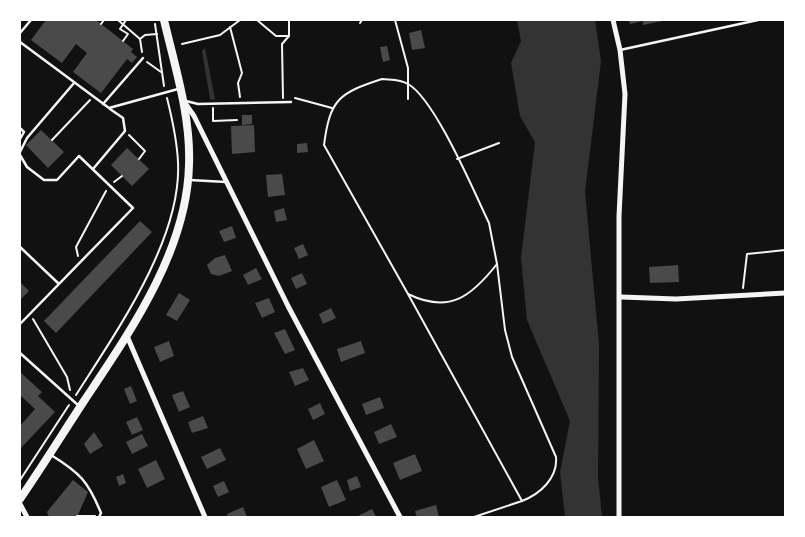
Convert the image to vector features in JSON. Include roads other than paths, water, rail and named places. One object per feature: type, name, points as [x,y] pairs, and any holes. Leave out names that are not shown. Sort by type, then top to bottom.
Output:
[{"type":"main road","points":[[20,499],[127,336],[159,280],[177,228],[189,180],[190,163],[180,88],[164,20]]},
{"type":"street","points":[[614,20],[620,50],[625,94],[619,216],[621,297],[619,517]]},
{"type":"street","points":[[182,99],[194,116],[292,313],[400,517]]},
{"type":"street","points":[[621,297],[676,299],[785,293]]},
{"type":"street","points":[[127,336],[206,517]]},
{"type":"street","points":[[20,504],[26,517]]},
{"type":"lane","points":[[20,33],[32,20]]},
{"type":"lane","points":[[620,50],[758,20]]},
{"type":"lane","points":[[20,42],[123,118],[124,131],[93,169]]},
{"type":"lane","points":[[103,104],[144,59]]},
{"type":"lane","points":[[20,324],[133,208],[79,156],[58,180],[44,180],[27,167],[20,154],[27,138],[74,83]]},
{"type":"lane","points":[[109,108],[180,88]]},
{"type":"lane","points":[[182,99],[198,104],[291,102]]},
{"type":"lane","points":[[20,128],[24,132],[20,139]]},
{"type":"lane","points":[[189,180],[226,182]]},
{"type":"lane","points":[[20,247],[58,283]]},
{"type":"lane","points":[[20,353],[80,407]]},
{"type":"lane","points":[[50,454],[83,478],[91,489],[101,513],[99,517]]}]
